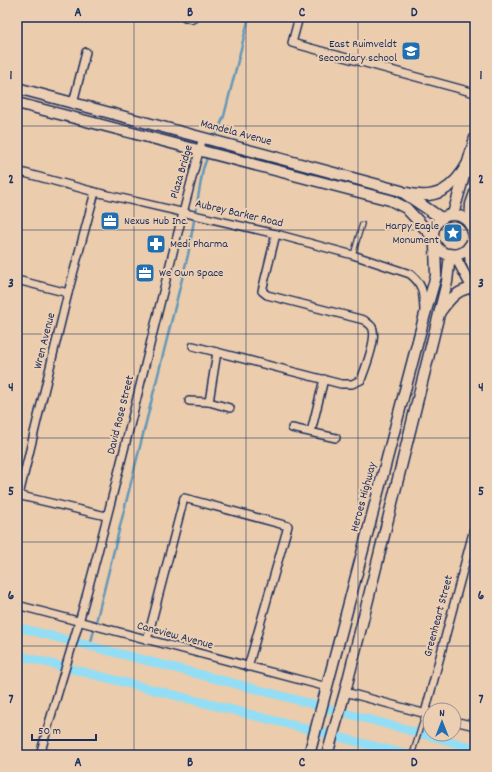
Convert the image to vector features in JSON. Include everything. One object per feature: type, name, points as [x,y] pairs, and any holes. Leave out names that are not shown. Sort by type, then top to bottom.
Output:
[{"type":"main road","name":"Mandela Avenue","points":[[17,88],[401,191],[441,218]]},
{"type":"main road","points":[[17,103],[390,200],[406,208],[444,253],[452,254],[465,250],[469,246],[473,235],[470,225],[466,219],[453,214],[441,218],[436,223],[433,229],[434,240]]},
{"type":"main road","points":[[453,214],[475,138]]},
{"type":"main road","points":[[401,191],[413,195],[427,196],[440,193],[461,176],[468,163]]},
{"type":"main road","points":[[470,225],[472,204],[475,193]]},
{"type":"main road","name":"Heroes Highway","points":[[310,752],[436,276],[434,240]]},
{"type":"main road","points":[[328,754],[345,692],[447,282],[452,254]]},
{"type":"street","points":[[299,17],[292,43],[475,93]]},
{"type":"street","points":[[73,103],[86,52]]},
{"type":"street","name":"Plaza Bridge","points":[[182,213],[204,137]]},
{"type":"street","name":"Aubrey Barker Road","points":[[17,171],[95,192],[276,234],[353,255],[410,274],[418,280],[423,295],[425,314]]},
{"type":"street","name":"Wren Avenue","points":[[18,495],[68,293],[95,192]]},
{"type":"street","name":"David Rose Street","points":[[40,755],[78,623],[182,213]]},
{"type":"street","points":[[193,346],[341,384],[352,384],[361,380],[365,371],[374,336],[372,326],[364,320],[266,295],[262,291],[276,234]]},
{"type":"street","points":[[469,246],[470,261],[475,272]]},
{"type":"street","points":[[439,314],[455,294],[461,290],[474,288],[452,254]]},
{"type":"street","points":[[17,280],[68,293]]},
{"type":"street","points":[[209,402],[217,352]]},
{"type":"street","points":[[311,432],[324,379]]},
{"type":"street","points":[[189,401],[209,402],[230,408]]},
{"type":"street","points":[[292,428],[336,438]]},
{"type":"street","points":[[18,495],[106,516]]},
{"type":"street","points":[[147,640],[184,498],[288,526],[248,667]]},
{"type":"street","name":"Greenheart Street","points":[[431,702],[475,525]]},
{"type":"street","name":"Caneview Avenue","points":[[17,605],[78,623],[248,667],[326,692]]},
{"type":"street","points":[[345,692],[422,712]]},
{"type":"street","points":[[462,723],[475,726]]},
{"type":"lane","points":[[353,255],[362,224]]},
{"type":"lane","points":[[412,755],[422,724]]},
{"type":"waterway","points":[[215,138],[224,116],[249,17]]},
{"type":"waterway","points":[[90,646],[188,255],[203,169],[208,155]]},
{"type":"waterway","points":[[17,627],[475,748]]},
{"type":"waterway","points":[[17,655],[409,755]]},
{"type":"place","name":"East Ruimveldt Secondary school","points":[[411,51]]},
{"type":"place","name":"Nexus Hub Inc.","points":[[110,221]]},
{"type":"place","name":"Harpy Eagle Monument","points":[[453,233]]},
{"type":"place","name":"Medi Pharma","points":[[156,244]]},
{"type":"place","name":"We Own Space","points":[[145,273]]}]
